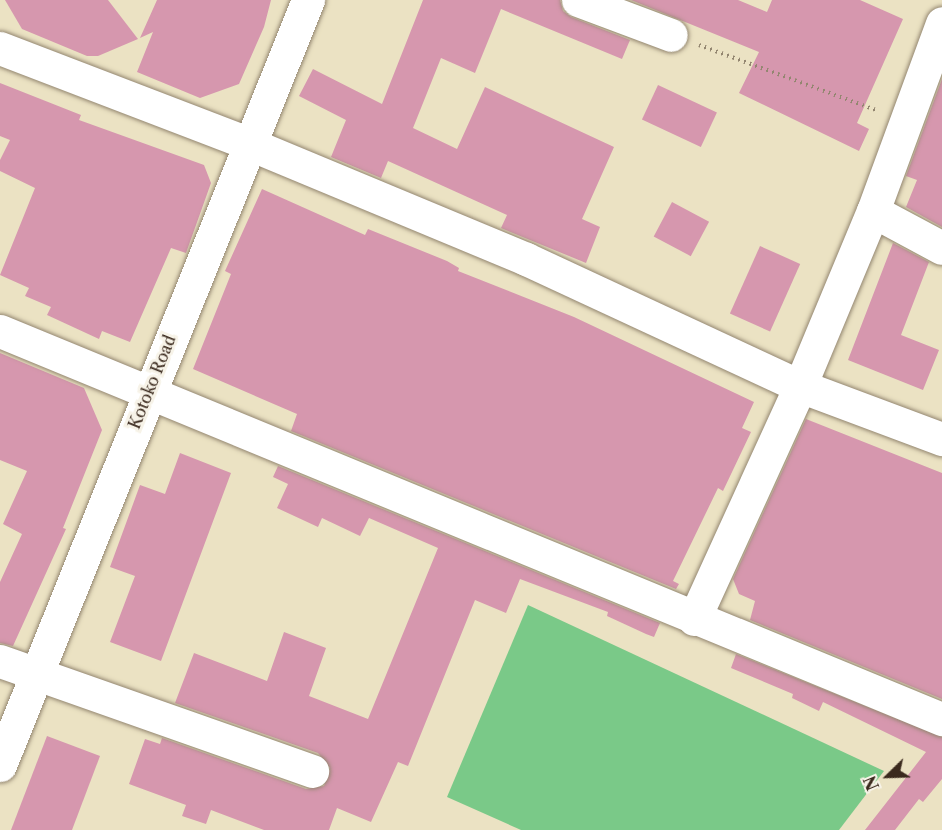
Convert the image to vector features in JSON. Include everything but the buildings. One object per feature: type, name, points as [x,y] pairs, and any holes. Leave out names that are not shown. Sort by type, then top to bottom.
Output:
[{"type":"street","name":"Kotoko Road","points":[[0,765],[308,0]]},
{"type":"street","points":[[578,0],[671,34]]},
{"type":"street","points":[[693,619],[800,386],[873,211],[904,121],[942,23]]},
{"type":"street","points":[[0,48],[250,144],[526,259],[800,386],[942,439]]},
{"type":"street","points":[[873,211],[942,248]]},
{"type":"street","points":[[0,332],[693,619],[942,719]]},
{"type":"street","points":[[0,661],[312,771]]},
{"type":"path","points":[[671,34],[904,121]]},
{"type":"green space","points":[[528,605],[884,771],[839,830],[521,830],[447,797]]}]
